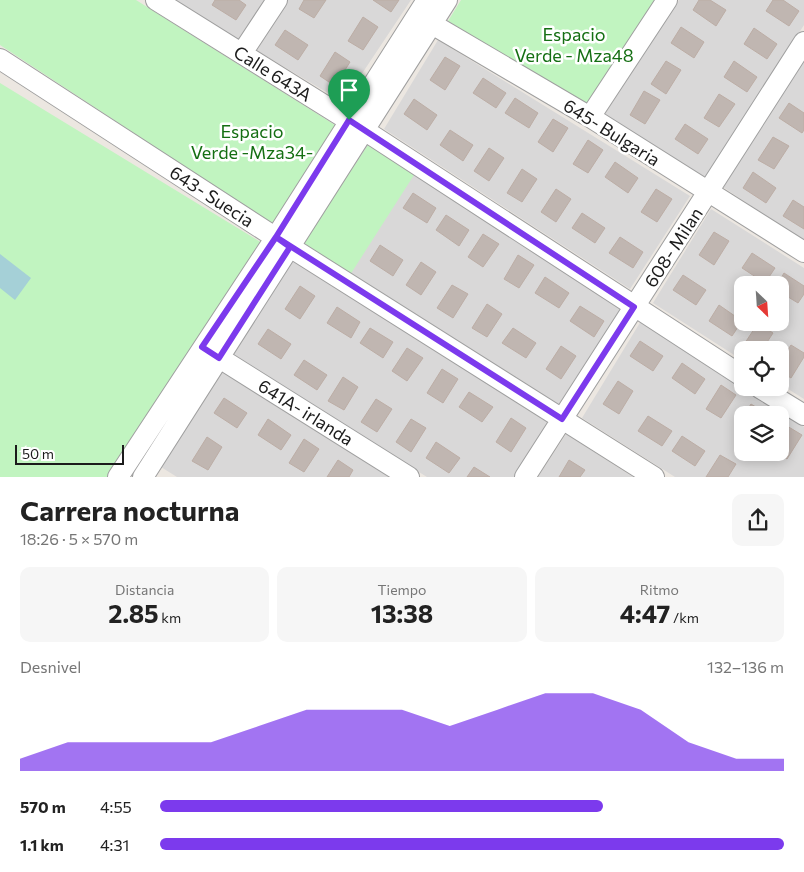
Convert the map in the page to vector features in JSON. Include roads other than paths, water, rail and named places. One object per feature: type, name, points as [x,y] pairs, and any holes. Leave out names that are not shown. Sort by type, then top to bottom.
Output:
[{"type":"street","name":"Calle 643A","points":[[156,0],[356,125],[734,371]]},
{"type":"street","points":[[242,53],[277,0]]},
{"type":"street","points":[[130,458],[151,474],[219,358],[283,242],[425,13],[447,0]]},
{"type":"street","points":[[590,117],[667,0]]},
{"type":"street","name":"645- Bulgaria","points":[[425,13],[804,252]]},
{"type":"street","name":"608- Milan","points":[[525,477],[804,42]]},
{"type":"street","name":"643- Suecia","points":[[0,59],[283,242],[654,477]]},
{"type":"street","points":[[118,477],[202,347],[283,242]]},
{"type":"street","name":"641A- irlanda","points":[[202,347],[409,477]]},
{"type":"street","points":[[773,396],[804,415]]},
{"type":"water","points":[[0,254],[31,278],[15,300],[0,288]]},
{"type":"park label","name":"Espacio Verde - Mza48","points":[[574,44]]},
{"type":"park label","name":"Espacio Verde -Mza34-","points":[[252,141]]}]
